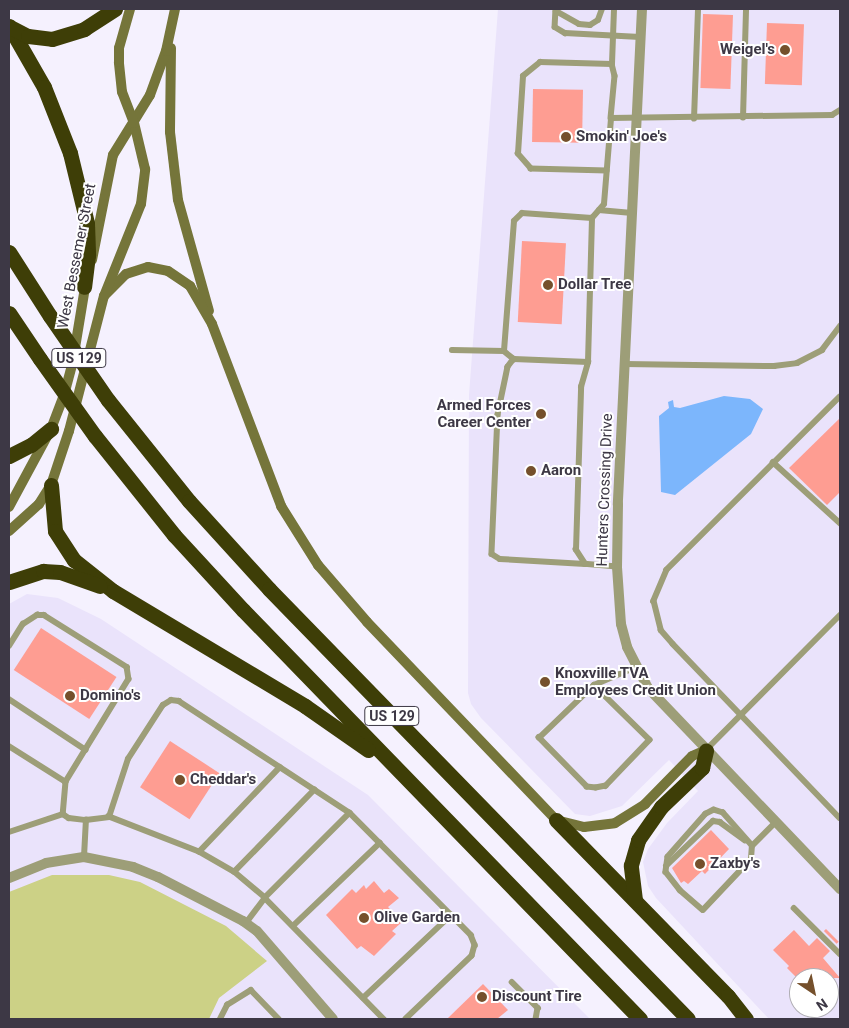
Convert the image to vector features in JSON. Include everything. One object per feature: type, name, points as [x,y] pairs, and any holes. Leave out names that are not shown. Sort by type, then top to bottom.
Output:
[{"type":"highway","points":[[9,27],[28,36],[52,39],[84,28],[115,9]]},
{"type":"highway","points":[[9,27],[39,79],[70,153],[87,223],[88,255],[84,287]]},
{"type":"highway","name":"US 129","points":[[9,252],[50,316],[108,400],[189,501],[269,589],[688,1019]]},
{"type":"highway","name":"US 129","points":[[9,313],[95,436],[162,520],[224,590],[640,1019]]},
{"type":"highway","points":[[9,456],[31,445],[51,429]]},
{"type":"highway","points":[[52,485],[52,517],[62,546],[74,560],[113,591],[305,706],[402,774]]},
{"type":"highway","points":[[9,582],[43,571],[75,576],[113,591]]},
{"type":"highway","points":[[635,901],[631,865],[638,840],[661,807],[702,768],[706,750]]},
{"type":"highway","points":[[556,820],[728,996],[746,1019]]},
{"type":"main road","points":[[9,531],[39,504],[52,485],[69,431],[104,296],[141,204],[145,186],[144,169],[134,123],[122,92],[119,62],[119,48],[130,9]]},
{"type":"main road","name":"West Bessemer Street","points":[[9,507],[51,429],[72,366],[84,287],[98,238],[111,163],[160,72],[175,9]]},
{"type":"main road","points":[[172,22],[169,103],[178,200],[212,324],[281,506],[318,565],[367,622],[556,820],[584,827],[615,823],[645,804],[692,756],[706,750]]},
{"type":"main road","points":[[104,296],[126,274],[139,269],[160,268],[177,275],[190,286],[212,324]]},
{"type":"street","name":"Hunters Crossing Drive","points":[[642,9],[617,567],[621,624],[636,667],[664,708],[840,889]]},
{"type":"street","points":[[9,878],[46,863],[84,858],[133,867],[246,923],[269,944],[334,1019]]},
{"type":"lane","points":[[602,9],[598,20],[590,25],[580,24],[556,10],[555,27],[565,33],[640,37]]},
{"type":"lane","points":[[585,564],[576,550],[581,387],[588,362],[592,218],[604,204],[607,171],[615,76],[612,64],[614,9]]},
{"type":"lane","points":[[694,119],[698,9]]},
{"type":"lane","points":[[743,118],[746,9]]},
{"type":"lane","points":[[607,171],[531,169],[518,154],[523,76],[540,62],[612,64]]},
{"type":"lane","points":[[611,118],[694,119],[832,115],[840,110]]},
{"type":"lane","points":[[599,210],[632,212]]},
{"type":"lane","points":[[504,351],[514,221],[522,214],[592,218]]},
{"type":"lane","points":[[625,364],[774,366],[797,363],[822,350],[840,326]]},
{"type":"lane","points":[[452,350],[504,351],[514,359],[588,362]]},
{"type":"lane","points":[[514,359],[508,367],[498,415],[492,554],[500,559],[617,567]]},
{"type":"lane","points":[[840,397],[667,570],[654,601],[661,630],[840,818]]},
{"type":"lane","points":[[773,462],[840,523]]},
{"type":"lane","points":[[9,646],[23,624],[37,615],[44,615],[127,667],[129,679],[66,782],[63,814]]},
{"type":"lane","points":[[706,750],[840,615]]},
{"type":"lane","points":[[594,685],[650,740],[606,786],[596,788],[588,786],[539,738],[594,685],[636,667]]},
{"type":"lane","points":[[9,699],[86,750]]},
{"type":"lane","points":[[109,817],[128,759],[163,705],[171,700],[179,701],[350,813],[471,935],[474,945],[472,956],[406,1019]]},
{"type":"lane","points":[[9,746],[66,782]]},
{"type":"lane","points":[[199,852],[280,767]]},
{"type":"lane","points":[[234,872],[314,790]]},
{"type":"lane","points":[[714,810],[723,813],[752,846],[752,858],[703,910],[680,890],[666,872],[665,866],[668,857],[706,814],[714,810]]},
{"type":"lane","points":[[246,923],[265,898],[350,813]]},
{"type":"lane","points":[[63,814],[69,818],[86,820],[109,817],[199,852],[234,872],[265,898],[384,1019]]},
{"type":"lane","points":[[9,832],[63,814]]},
{"type":"lane","points":[[84,858],[86,820]]},
{"type":"lane","points":[[665,866],[713,821],[720,822],[747,840]]},
{"type":"lane","points":[[752,846],[775,823]]},
{"type":"lane","points":[[293,926],[380,843]]},
{"type":"lane","points":[[794,908],[840,954]]},
{"type":"lane","points":[[363,998],[451,915]]},
{"type":"lane","points":[[512,982],[538,1008],[536,1019]]},
{"type":"lane","points":[[220,1019],[227,1004],[251,990],[278,1019]]},
{"type":"shaded area","points":[[498,9],[840,9],[840,1019],[769,1019],[656,898],[648,886],[643,862],[648,849],[667,823],[698,791],[669,760],[622,806],[590,816],[575,814],[481,718],[471,704],[468,693],[469,395]]},
{"type":"shaded area","points":[[27,594],[58,598],[101,619],[368,795],[590,1019],[9,1019],[9,604]]},
{"type":"green space","points":[[52,875],[109,875],[140,882],[226,926],[267,961],[219,998],[209,1019],[9,1019],[9,892]]},
{"type":"water","points":[[724,396],[750,399],[763,409],[751,434],[675,495],[661,492],[659,416],[669,408],[668,402],[673,400],[674,407],[680,408]]},
{"type":"building","points":[[703,14],[733,15],[730,89],[700,88]]},
{"type":"building","points":[[767,23],[804,24],[802,85],[765,84]]},
{"type":"building","points":[[533,89],[583,90],[582,143],[532,142]]},
{"type":"building","points":[[522,241],[566,243],[562,324],[518,322]]},
{"type":"building","points":[[840,418],[840,492],[827,505],[789,468]]},
{"type":"building","points":[[41,628],[116,677],[89,719],[14,670]]},
{"type":"building","name":"Cheddar's","points":[[170,741],[219,773],[190,819],[140,787]]},
{"type":"building","points":[[711,830],[729,849],[705,874],[702,871],[688,884],[684,881],[681,883],[672,868]]},
{"type":"building","name":"Olive Garden","points":[[374,881],[384,893],[389,889],[399,898],[388,907],[402,922],[392,931],[396,934],[374,956],[361,946],[357,949],[326,915],[352,889],[356,893],[364,885],[366,889]]},
{"type":"building","points":[[826,929],[839,942],[837,944],[824,931]]},
{"type":"building","points":[[794,930],[809,946],[817,938],[830,951],[823,958],[832,968],[789,968],[789,970],[787,968],[789,966],[773,950]]},
{"type":"building","name":"Discount Tire","points":[[483,984],[508,1010],[497,1019],[447,1019]]},
{"type":"place","name":"Weigel's","points":[[785,50]]},
{"type":"place","name":"Smokin' Joe's","points":[[566,137]]},
{"type":"place","name":"Dollar Tree","points":[[548,285]]},
{"type":"place","name":"Armed Forces Career Center","points":[[541,414]]},
{"type":"place","name":"Aaron","points":[[531,471]]},
{"type":"place","name":"Knoxville TVA Employees Credit Union","points":[[545,682]]},
{"type":"place","name":"Domino's","points":[[70,696]]},
{"type":"place","name":"Cheddar's","points":[[180,780]]},
{"type":"place","name":"Zaxby's","points":[[700,864]]},
{"type":"place","name":"Olive Garden","points":[[364,918]]},
{"type":"place","name":"Discount Tire","points":[[482,997]]}]
